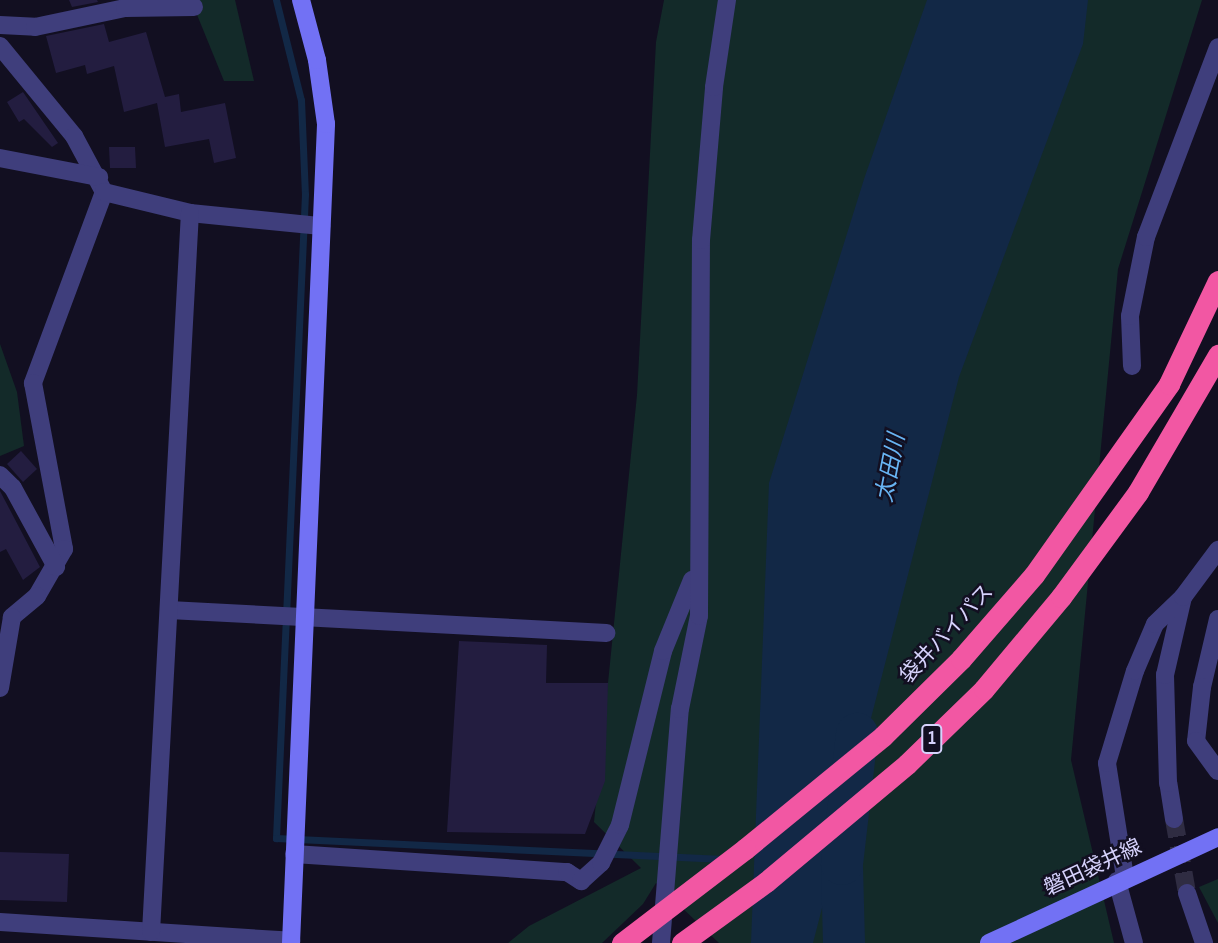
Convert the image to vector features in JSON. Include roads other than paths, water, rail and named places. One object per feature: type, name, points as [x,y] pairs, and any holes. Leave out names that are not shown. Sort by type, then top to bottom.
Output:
[{"type":"highway","name":"袋井バイパス","points":[[622,943],[883,736],[961,659],[1034,575],[1169,384],[1218,281]]},
{"type":"highway","name":"1","points":[[682,943],[766,882],[887,781],[984,689],[1061,597],[1138,492],[1218,355]]},
{"type":"street","points":[[0,922],[291,942],[326,124],[317,60],[301,0]]},
{"type":"street","points":[[661,943],[680,709],[699,616],[701,240],[714,87],[727,0]]},
{"type":"street","points":[[0,25],[35,27],[125,8],[194,7]]},
{"type":"street","points":[[0,46],[74,136],[102,184],[33,383],[64,550],[37,596],[12,617],[0,688]]},
{"type":"street","points":[[1132,366],[1130,316],[1146,237],[1218,47]]},
{"type":"street","points":[[0,158],[102,184],[190,213],[321,226]]},
{"type":"street","points":[[152,932],[190,213]]},
{"type":"street","points":[[0,475],[13,488],[56,567]]},
{"type":"street","points":[[295,854],[566,872],[581,881],[601,863],[620,825],[660,664],[689,597],[699,543]]},
{"type":"street","points":[[1134,943],[1121,879],[1107,762],[1135,671],[1155,625],[1216,558]]},
{"type":"street","points":[[1174,819],[1168,783],[1165,675],[1183,597]]},
{"type":"street","points":[[169,610],[606,633]]},
{"type":"street","points":[[1218,619],[1202,687],[1196,741],[1218,771]]},
{"type":"street","name":"磐田袋井線","points":[[989,943],[1121,879],[1218,837]]},
{"type":"street","points":[[1187,894],[1202,940]]},
{"type":"water","points":[[927,0],[1088,0],[1083,44],[959,377],[813,943],[751,943],[769,483],[865,176]]},
{"type":"waterway","points":[[276,0],[301,100],[305,194],[276,838],[724,859]]},
{"type":"waterway","name":"太田川","points":[[844,943],[842,864],[857,734]]},
{"type":"waterway","points":[[824,863],[842,864]]},
{"type":"tunnel","points":[[1174,819],[1187,893]]}]
